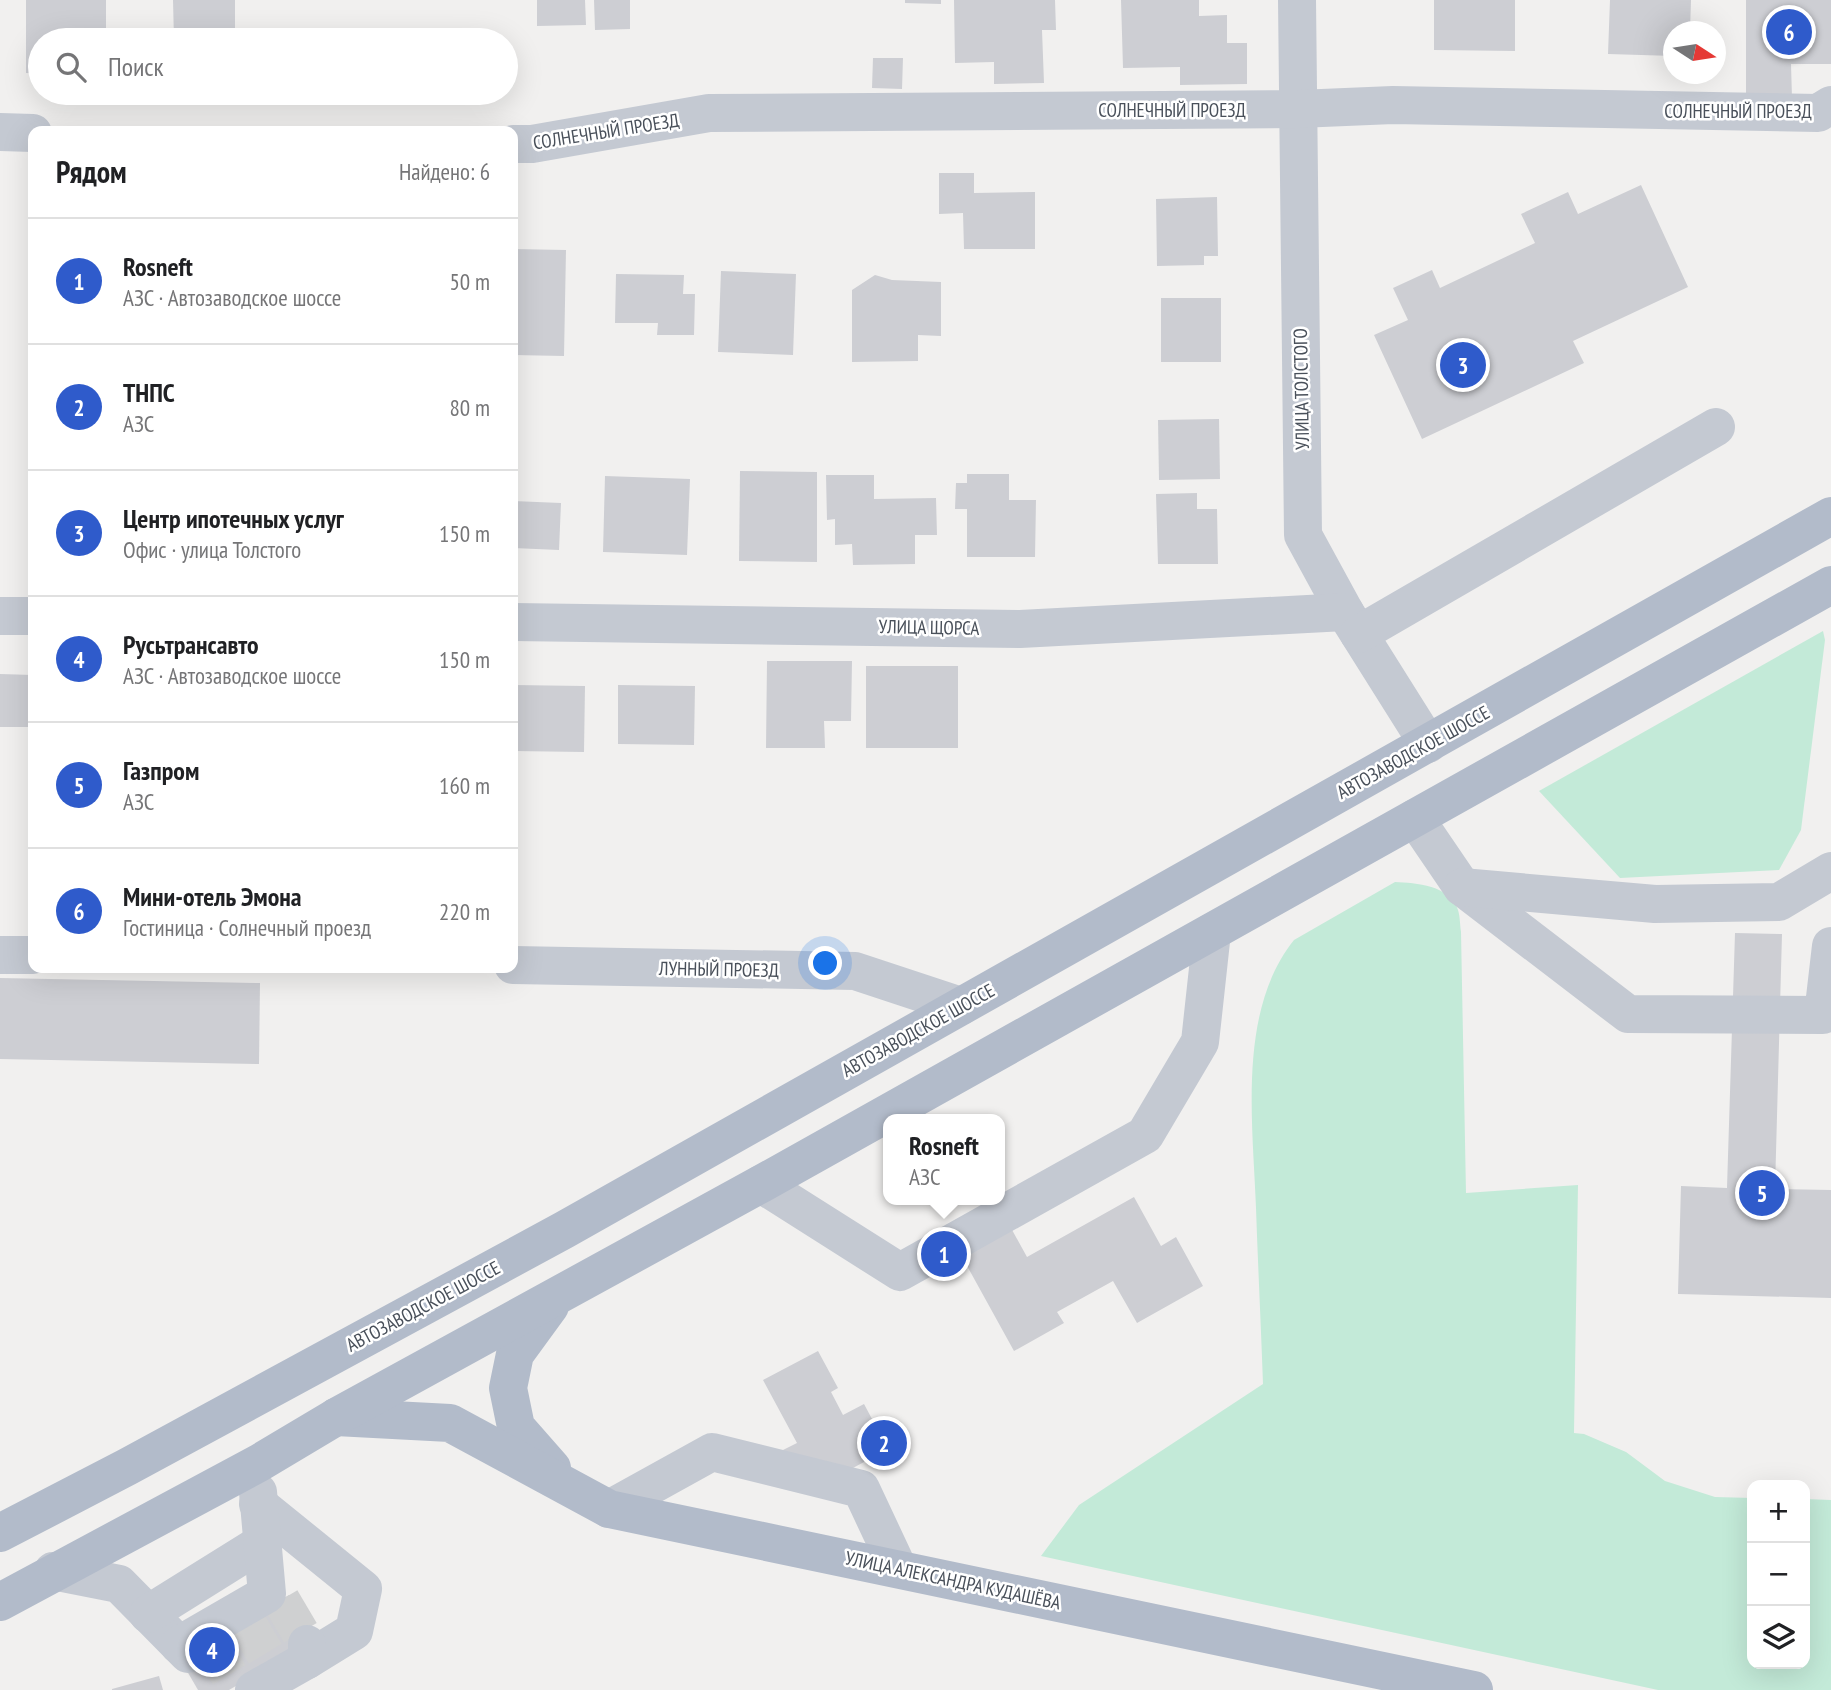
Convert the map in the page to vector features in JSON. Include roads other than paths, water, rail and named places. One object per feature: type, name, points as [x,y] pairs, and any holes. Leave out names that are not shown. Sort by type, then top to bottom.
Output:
[{"type":"main road","name":"АВТОЗАВОДСКОЕ ШОССЕ","points":[[0,1533],[564,1230],[1831,516]]},
{"type":"main road","points":[[886,1114],[1415,818],[1823,595]]},
{"type":"main road","points":[[0,1602],[53,1571],[259,1463],[442,1358],[883,1116]]},
{"type":"main road","points":[[450,1423],[442,1358],[454,1320],[480,1294],[564,1230]]},
{"type":"main road","points":[[557,1297],[515,1354],[508,1388],[516,1427],[571,1491]]},
{"type":"main road","name":"УЛИЦА АЛЕКСАНДРА КУДАШЁВА","points":[[336,1417],[450,1423],[571,1491],[609,1509],[898,1568],[1392,1681],[1474,1690]]},
{"type":"street","name":"УЛИЦА ТОЛСТОГО","points":[[1297,0],[1303,536],[1352,623],[1428,744]]},
{"type":"street","name":"СОЛНЕЧНЫЙ ПРОЕЗД","points":[[518,144],[532,144],[709,113],[1298,109],[1393,104],[1818,113],[1831,106]]},
{"type":"street","points":[[0,132],[28,133]]},
{"type":"street","points":[[1352,623],[1716,427]]},
{"type":"street","points":[[0,616],[28,617]]},
{"type":"street","name":"УЛИЦА ЩОРСА","points":[[518,622],[1020,629],[1352,623]]},
{"type":"street","points":[[1415,818],[1462,887],[1628,1014],[1823,1015],[1831,946]]},
{"type":"street","points":[[1462,887],[1655,904],[1779,902],[1831,871]]},
{"type":"street","points":[[761,1184],[900,1272],[1145,1135],[1200,1042],[1212,932]]},
{"type":"street","points":[[0,955],[28,955]]},
{"type":"street","name":"ЛУННЫЙ ПРОЕЗД","points":[[518,965],[855,971],[961,1006]]},
{"type":"street","points":[[609,1509],[712,1452],[861,1489],[898,1568]]},
{"type":"street","points":[[53,1571],[119,1584],[149,1614],[230,1623],[262,1543],[258,1504],[259,1463]]},
{"type":"street","points":[[258,1504],[363,1589],[354,1631],[270,1673]]},
{"type":"street","points":[[149,1614],[262,1543]]},
{"type":"tunnel","points":[[281,1600],[307,1644]]},
{"type":"tunnel","points":[[246,1621],[272,1665]]},
{"type":"tunnel","points":[[210,1642],[236,1686]]},
{"type":"place","name":"Мини-отель Эмона","points":[[1789,32]]},
{"type":"place","name":"Центр ипотечных услуг","points":[[1463,365]]},
{"type":"place","name":"Газпром","points":[[1762,1193]]},
{"type":"place","name":"Rosneft","points":[[944,1254]]},
{"type":"place","name":"ТНПС","points":[[884,1443]]},
{"type":"place","name":"Русьтрансавто","points":[[212,1650]]}]
